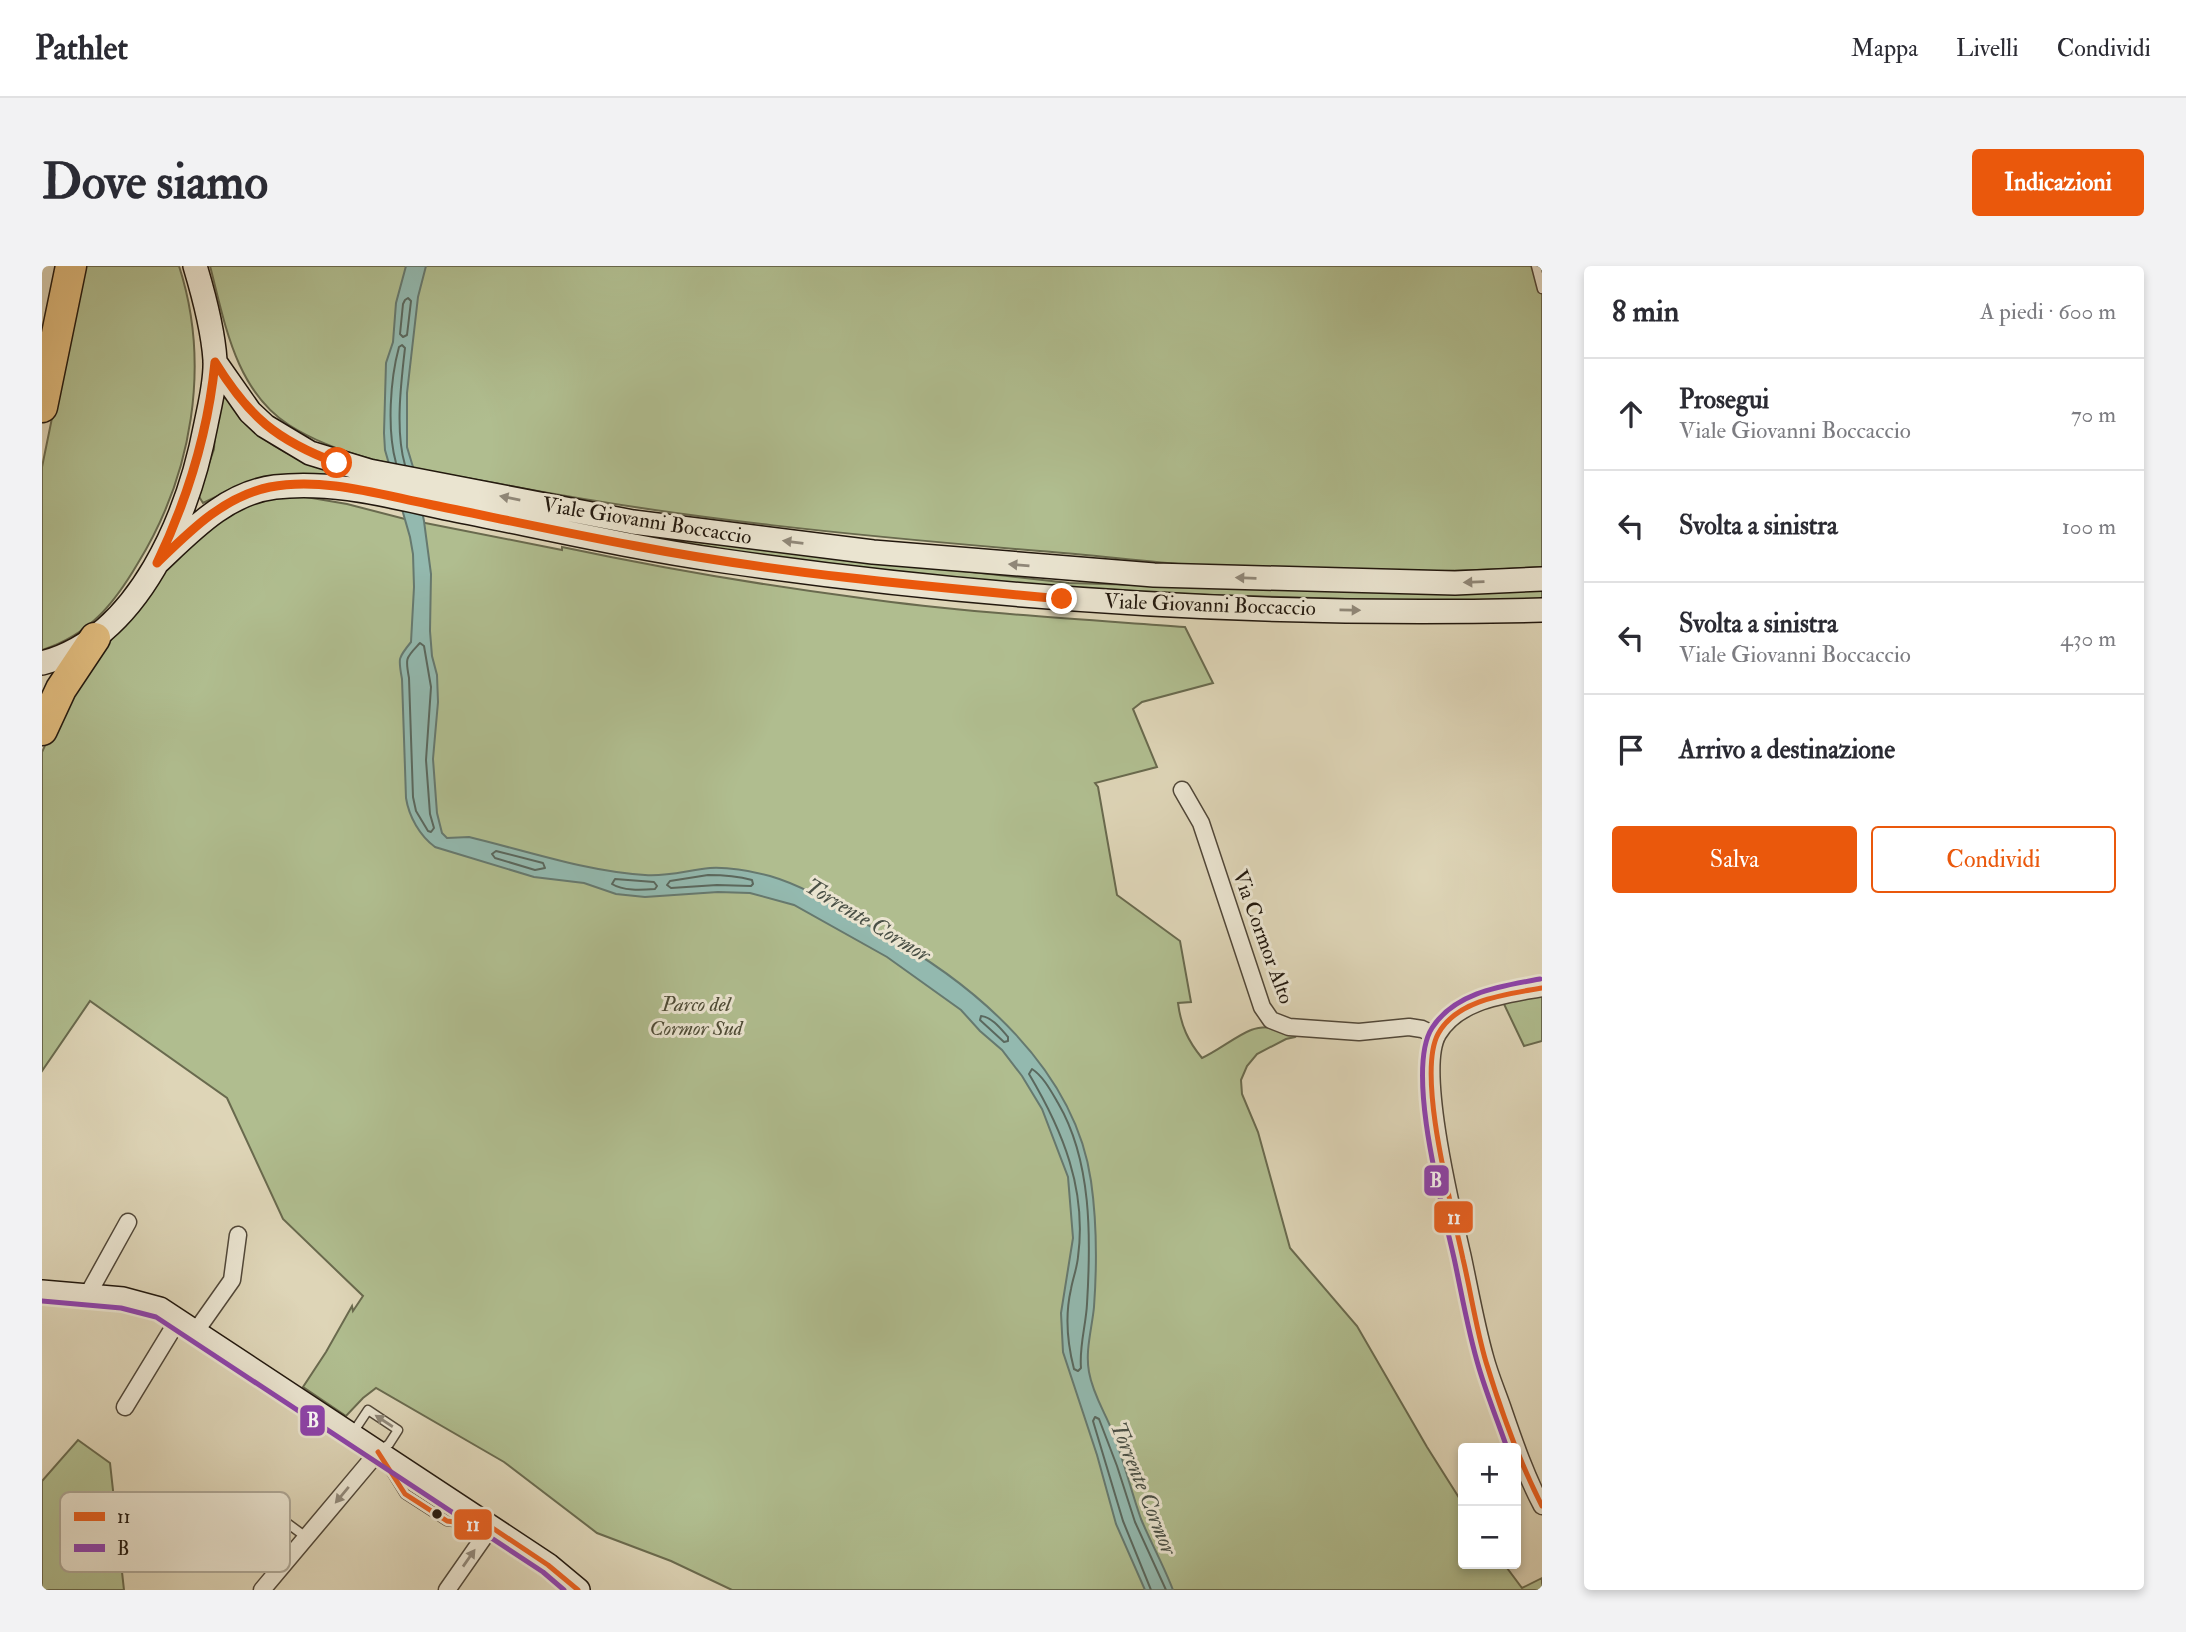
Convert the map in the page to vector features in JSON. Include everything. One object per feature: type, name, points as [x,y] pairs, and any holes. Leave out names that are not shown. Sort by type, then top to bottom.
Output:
[{"type":"highway","points":[[42,407],[71,266]]},
{"type":"highway","points":[[42,730],[61,689],[94,638]]},
{"type":"main road","points":[[42,663],[60,658],[94,638],[116,618],[157,563],[177,521],[191,482],[211,400],[215,362],[195,266]]},
{"type":"main road","name":"Viale Giovanni Boccaccio","points":[[215,362],[250,412],[265,426],[310,453],[369,471],[601,516],[689,530],[835,547],[1082,570],[1206,577],[1455,583],[1542,579]]},
{"type":"main road","name":"Viale Giovanni Boccaccio","points":[[157,563],[213,512],[246,495],[271,487],[333,486],[600,539],[808,573],[1062,599],[1170,605],[1452,612],[1542,610]]},
{"type":"main road","points":[[42,1292],[123,1299],[147,1304],[187,1325],[548,1565],[578,1590]]},
{"type":"street","name":"Via Cormor Alto","points":[[1182,790],[1201,823],[1262,1007],[1271,1020],[1289,1027],[1359,1032],[1409,1027],[1437,1036]]},
{"type":"street","points":[[1542,986],[1488,998],[1460,1014],[1445,1025],[1432,1049],[1433,1090],[1443,1166],[1485,1359],[1524,1468],[1542,1506]]},
{"type":"street","points":[[87,1296],[128,1222]]},
{"type":"street","points":[[125,1407],[187,1325],[232,1280],[238,1235]]},
{"type":"street","points":[[290,1557],[378,1452]]},
{"type":"street","points":[[451,1588],[491,1527]]},
{"type":"street","points":[[262,1590],[277,1572]]},
{"type":"lane","points":[[1536,266],[1542,289]]},
{"type":"lane","points":[[290,1525],[306,1538]]},
{"type":"green space","points":[[83,266],[179,266],[189,304],[194,342],[191,419],[172,493],[157,529],[129,578],[109,605],[87,627],[59,644],[42,650],[42,467]]},
{"type":"green space","points":[[210,266],[1542,266],[1542,567],[1367,571],[1192,565],[704,517],[571,497],[394,464],[339,449],[313,438],[289,425],[271,410],[256,393],[235,354]]},
{"type":"green space","points":[[223,393],[255,432],[286,453],[302,461],[372,484],[224,493],[203,503],[198,495],[214,449],[217,400]]},
{"type":"green space","name":"Parco del Cormor Sud","points":[[278,496],[306,497],[562,550],[562,547],[674,569],[824,593],[982,612],[1185,627],[1213,683],[1142,702],[1133,709],[1157,767],[1095,783],[1098,787],[1117,895],[1180,941],[1191,1002],[1178,1003],[1179,1011],[1186,1033],[1202,1058],[1257,1028],[1301,1032],[1257,1054],[1247,1066],[1241,1080],[1242,1094],[1258,1132],[1290,1248],[1357,1326],[1458,1496],[1458,1569],[1508,1569],[1522,1588],[1542,1578],[1542,1590],[732,1590],[671,1561],[597,1533],[504,1462],[376,1388],[346,1416],[303,1387],[352,1306],[353,1311],[363,1296],[283,1219],[227,1098],[90,1001],[42,1071],[42,752],[68,696],[177,554],[203,530],[251,503]]},
{"type":"green space","points":[[630,533],[1069,583],[1455,594],[1542,590],[1542,600],[1457,602],[1068,591],[719,551]]},
{"type":"green space","points":[[1542,994],[1542,1041],[1524,1046],[1503,1002]]},
{"type":"green space","points":[[78,1440],[110,1463],[113,1492],[60,1492],[60,1572],[122,1572],[124,1590],[42,1590],[42,1481]]},
{"type":"water","points":[[406,266],[426,266],[418,297],[407,393],[407,447],[424,521],[431,574],[430,631],[438,702],[433,759],[437,813],[442,833],[447,838],[469,837],[578,865],[623,873],[661,875],[725,868],[755,872],[785,881],[828,902],[917,954],[985,1004],[1015,1034],[1042,1067],[1065,1102],[1081,1140],[1091,1181],[1095,1228],[1095,1291],[1088,1348],[1089,1372],[1096,1396],[1117,1444],[1141,1519],[1173,1590],[1145,1590],[1116,1524],[1097,1455],[1063,1352],[1061,1313],[1073,1238],[1068,1177],[1042,1109],[1002,1050],[961,1010],[887,957],[794,905],[750,893],[718,892],[645,897],[616,894],[584,883],[534,877],[435,847],[416,825],[406,798],[400,662],[401,655],[411,642],[413,554],[385,450],[384,433],[386,363],[393,342],[396,303]]},
{"type":"transit line","name":"B","points":[[1505,1443],[1482,1378],[1468,1327],[1435,1175],[1422,1075],[1425,1048],[1432,1028],[1453,1006],[1480,993],[1540,979]]},
{"type":"transit line","name":"11","points":[[1542,988],[1484,1000],[1457,1013],[1438,1034],[1432,1053],[1431,1080],[1438,1144],[1482,1349],[1511,1436],[1542,1506]]},
{"type":"transit line","name":"B","points":[[42,1301],[121,1308],[156,1317],[543,1572],[564,1590]]},
{"type":"transit line","name":"11","points":[[378,1452],[405,1494],[447,1521],[491,1527],[548,1565],[578,1590]]},
{"type":"route","points":[[337,463],[310,453],[265,426],[228,384],[215,362],[203,441],[177,521],[157,563],[213,512],[246,495],[271,487],[333,486],[638,547],[719,560],[926,587],[1062,599]]},
{"type":"water label","name":"Torrente Cormor","points":[[868,920]]},
{"type":"water label","name":"Torrente Cormor","points":[[1144,1488]]}]
